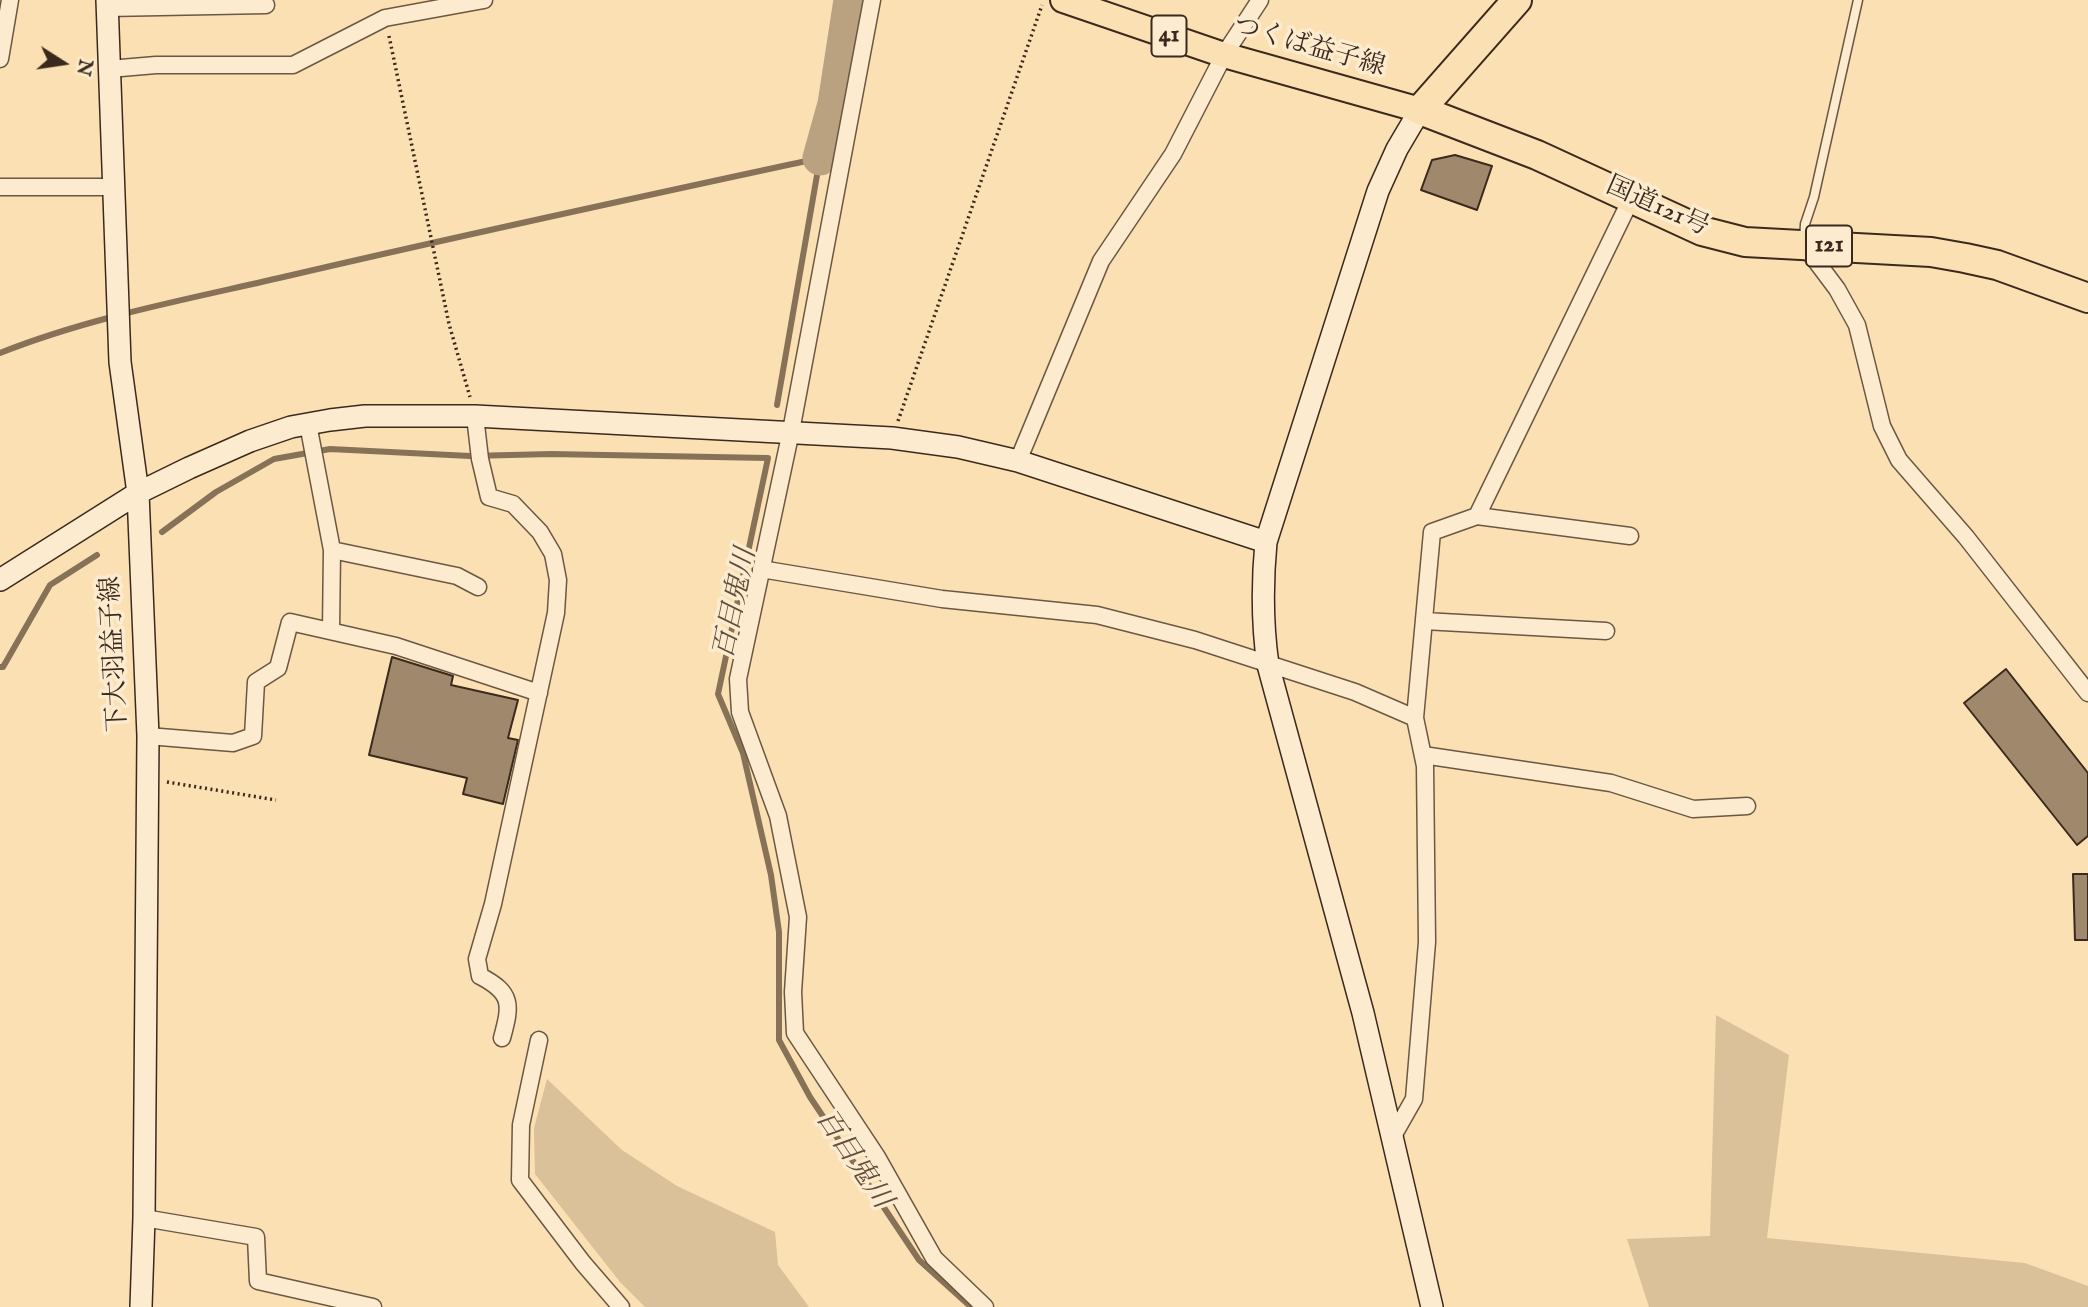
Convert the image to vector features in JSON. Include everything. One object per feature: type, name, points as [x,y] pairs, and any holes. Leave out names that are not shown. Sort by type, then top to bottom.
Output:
[{"type":"highway","points":[[1420,110],[1517,0]]},
{"type":"highway","name":"国道121号","points":[[1420,110],[1537,155],[1632,197],[1702,232],[1745,242],[1931,252],[1997,265],[2088,298]]},
{"type":"main road","name":"つくば益子線","points":[[1063,0],[1224,55],[1420,110]]},
{"type":"street","points":[[0,59],[10,0]]},
{"type":"street","points":[[109,69],[156,65],[293,65],[385,18],[484,0]]},
{"type":"street","points":[[872,0],[791,431],[738,679],[740,712],[778,816],[796,905],[798,917],[793,992],[795,1033],[877,1157],[934,1258],[985,1307]]},
{"type":"street","points":[[1018,461],[1101,261],[1173,155],[1224,55],[1260,0]]},
{"type":"street","points":[[107,4],[266,5]]},
{"type":"street","name":"下大羽益子線","points":[[107,4],[120,362],[138,493],[148,736],[141,1307]]},
{"type":"street","points":[[1420,110],[1397,149],[1378,191],[1266,542],[1262,580],[1262,626],[1268,665],[1363,1013],[1432,1307]]},
{"type":"street","points":[[0,187],[112,187]]},
{"type":"street","points":[[1477,516],[1632,197]]},
{"type":"street","points":[[1804,245],[1838,289],[1857,325],[1882,426],[1899,460],[1966,537],[2088,693]]},
{"type":"street","points":[[0,580],[29,559],[138,493],[250,441],[308,424],[365,416],[475,416],[791,431],[892,438],[958,447],[1018,461],[1266,542]]},
{"type":"street","points":[[475,416],[480,459],[489,497],[513,504],[540,532],[553,554],[558,580],[556,613],[539,693],[493,904],[477,959],[480,976],[497,985],[505,994],[509,1012],[502,1038]]},
{"type":"street","points":[[308,424],[332,550],[331,631]]},
{"type":"street","points":[[1393,1136],[1414,1099],[1427,942],[1425,766],[1415,718],[1432,532],[1477,516],[1630,536]]},
{"type":"street","points":[[332,550],[457,576],[478,587]]},
{"type":"street","points":[[761,569],[942,599],[1097,615],[1195,640],[1355,692],[1415,718]]},
{"type":"street","points":[[1424,621],[1606,631]]},
{"type":"street","points":[[148,736],[233,743],[253,736],[256,682],[278,668],[290,622],[396,646],[539,693]]},
{"type":"street","points":[[1423,755],[1611,783],[1693,809],[1747,806]]},
{"type":"street","points":[[539,1040],[521,1125],[520,1180],[583,1264],[621,1307]]},
{"type":"street","points":[[144,1218],[256,1237],[258,1281],[319,1301],[373,1307]]},
{"type":"lane","points":[[1804,245],[1805,224],[1814,197],[1858,0]]},
{"type":"path","points":[[892,438],[1044,0]]},
{"type":"path","points":[[385,18],[449,324],[475,416]]},
{"type":"path","points":[[148,779],[276,800]]},
{"type":"shaded area","points":[[1716,1015],[1789,1055],[1767,1238],[2025,1263],[2088,1286],[2088,1307],[1649,1307],[1627,1239],[1710,1236]]},
{"type":"shaded area","points":[[547,1079],[622,1150],[677,1186],[775,1232],[778,1265],[809,1307],[645,1307],[620,1282],[535,1174],[534,1128]]},
{"type":"building","points":[[1455,155],[1492,166],[1477,210],[1421,190],[1432,160]]},
{"type":"building","points":[[392,657],[453,676],[451,685],[518,700],[508,738],[518,740],[503,804],[463,794],[467,778],[369,755]]},
{"type":"building","points":[[2006,669],[2088,773],[2088,836],[2077,845],[1964,703]]},
{"type":"building","points":[[2073,874],[2088,874],[2088,940],[2075,940]]},
{"type":"waterway","name":"百目鬼川","points":[[820,158],[835,104],[851,0]]},
{"type":"waterway","points":[[0,353],[71,328],[144,309],[820,158],[777,405]]},
{"type":"waterway","name":"百目鬼川","points":[[162,532],[216,492],[274,459],[330,449],[470,456],[551,454],[768,458],[718,694],[743,753],[771,875],[779,932],[779,1040],[810,1097],[919,1260],[971,1307]]},
{"type":"waterway","name":"百目鬼川","points":[[0,667],[3,667],[50,585],[97,555]]}]
